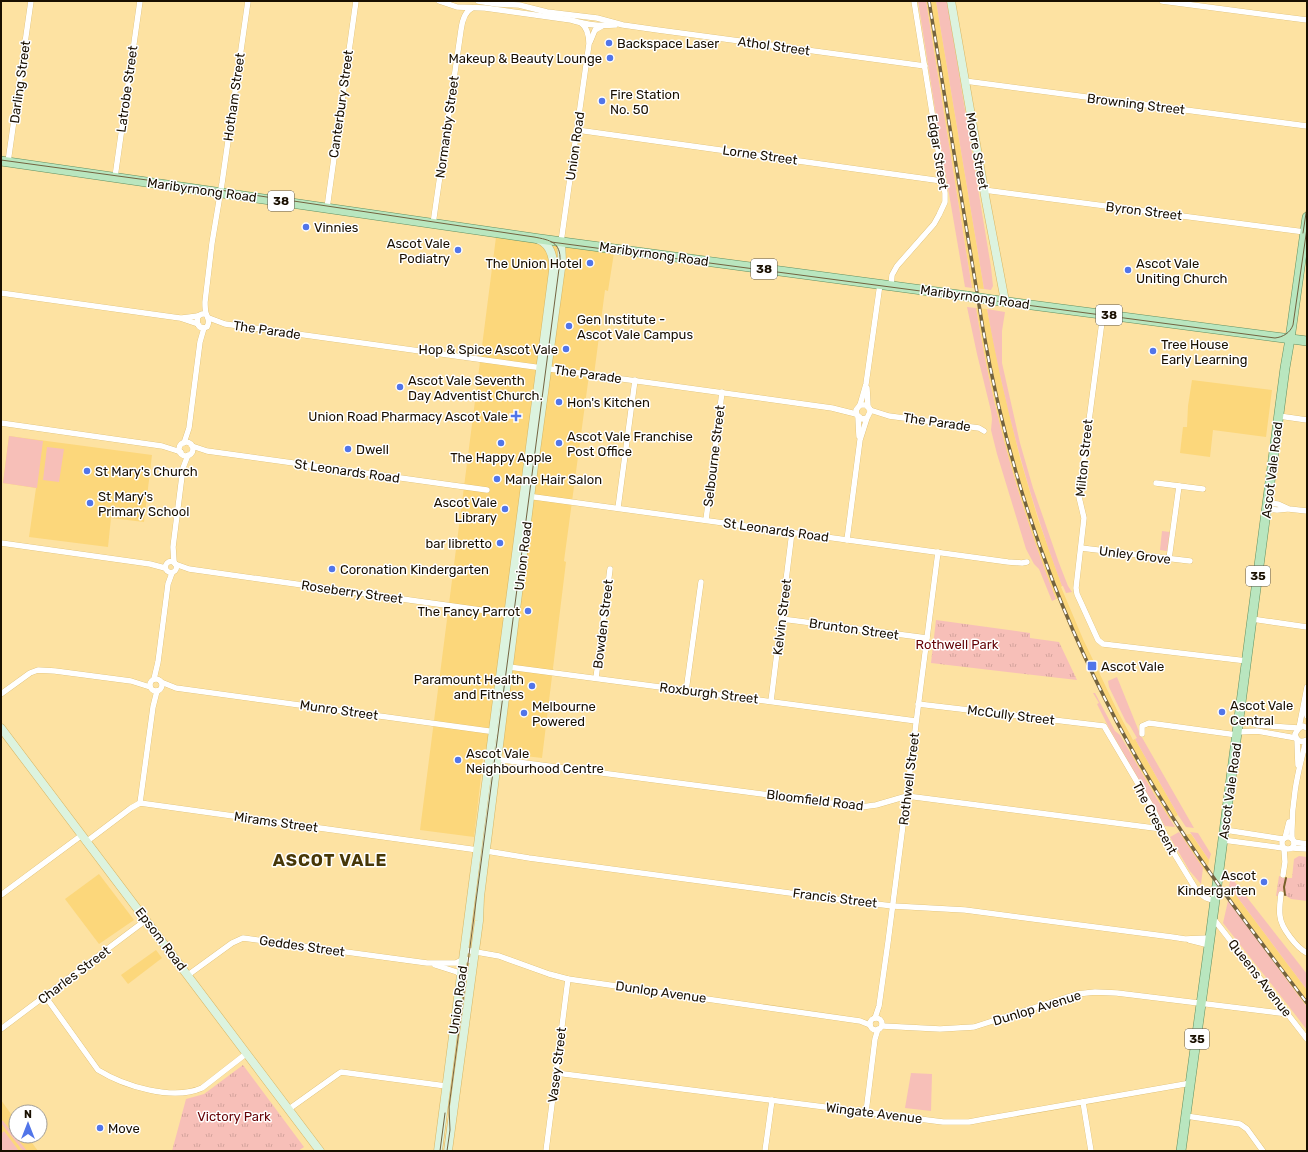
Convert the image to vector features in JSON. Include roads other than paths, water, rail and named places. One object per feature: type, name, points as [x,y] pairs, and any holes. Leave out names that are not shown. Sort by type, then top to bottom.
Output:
[{"type":"main road","name":"Maribyrnong Road","points":[[5,162],[535,238],[547,240],[560,245],[572,243],[1307,341]]},
{"type":"main road","name":"Ascot Vale Road","points":[[1181,1151],[1307,217]]},
{"type":"street","name":"Darling Street","points":[[5,162],[31,1]]},
{"type":"street","name":"Latrobe Street","points":[[115,177],[140,1]]},
{"type":"street","name":"Hotham Street","points":[[204,315],[220,192],[248,1]]},
{"type":"street","name":"Canterbury Street","points":[[327,208],[356,1]]},
{"type":"street","name":"Athol Street","points":[[438,1],[469,9],[485,8],[571,20],[595,28],[623,25]]},
{"type":"street","points":[[467,1],[469,9]]},
{"type":"street","name":"Athol Street","points":[[478,1],[509,5],[527,5],[551,12],[594,17],[623,25],[925,66]]},
{"type":"street","points":[[509,5],[518,1]]},
{"type":"street","name":"Edgar Street","points":[[891,286],[892,275],[897,266],[934,224],[943,209],[945,202],[945,193],[914,1]]},
{"type":"street","name":"Moore Street","points":[[951,1],[1004,301]]},
{"type":"street","points":[[1162,1],[1307,20]]},
{"type":"street","name":"Normanby Street","points":[[456,5],[460,16],[461,30]]},
{"type":"street","points":[[516,13],[527,5]]},
{"type":"street","name":"Normanby Street","points":[[433,224],[462,21],[469,9]]},
{"type":"street","name":"Union Road","points":[[553,271],[560,245],[588,50],[589,39],[584,25],[585,16]]},
{"type":"street","points":[[594,17],[595,28]]},
{"type":"street","name":"Union Road","points":[[588,50],[595,28]]},
{"type":"street","name":"Browning Street","points":[[966,82],[1307,126]]},
{"type":"street","name":"Lorne Street","points":[[577,130],[942,180]]},
{"type":"street","name":"Byron Street","points":[[984,190],[1306,229]]},
{"type":"street","name":"Union Road","points":[[535,238],[545,243],[552,252],[554,258],[544,368]]},
{"type":"street","name":"Union Road","points":[[439,1151],[446,1086],[464,955],[482,850],[544,368],[562,259],[565,248],[572,243]]},
{"type":"street","name":"Union Road","points":[[560,245],[562,259]]},
{"type":"street","points":[[860,440],[858,411],[866,384],[880,284]]},
{"type":"street","name":"The Parade","points":[[1,293],[180,318],[202,326],[225,324],[858,411]]},
{"type":"street","name":"Milton Street","points":[[1103,314],[1079,497],[1084,518],[1076,588],[1077,594],[1097,638],[1101,643],[1247,661]]},
{"type":"street","points":[[202,326],[209,322],[204,315]]},
{"type":"street","points":[[1,895],[84,838],[131,808],[140,804],[204,315]]},
{"type":"street","name":"The Parade","points":[[180,318],[204,315],[225,324]]},
{"type":"street","points":[[618,508],[635,380]]},
{"type":"street","points":[[846,540],[860,440],[868,413],[866,384]]},
{"type":"street","name":"Selbourne Street","points":[[706,520],[722,392]]},
{"type":"street","points":[[858,411],[864,405],[868,413]]},
{"type":"street","points":[[858,411],[862,419],[868,413]]},
{"type":"street","name":"The Parade","points":[[868,413],[979,428],[984,431]]},
{"type":"street","points":[[1279,416],[1307,420]]},
{"type":"street","name":"St Leonards Road","points":[[1,423],[487,490]]},
{"type":"street","points":[[1156,483],[1203,489]]},
{"type":"street","points":[[1169,559],[1179,486]]},
{"type":"street","name":"St Leonards Road","points":[[527,496],[1008,562],[1028,562]]},
{"type":"street","points":[[1267,506],[1278,504],[1289,509],[1307,511]]},
{"type":"street","name":"Kelvin Street","points":[[771,701],[792,532]]},
{"type":"street","name":"Roseberry Street","points":[[1,543],[512,614]]},
{"type":"street","name":"Unley Grove","points":[[1081,548],[1190,561]]},
{"type":"street","name":"Rothwell Street","points":[[866,1112],[876,1024],[893,906],[938,552]]},
{"type":"street","name":"Bowden Street","points":[[596,678],[610,569]]},
{"type":"street","points":[[686,691],[700,582]]},
{"type":"street","name":"Brunton Street","points":[[782,619],[927,638]]},
{"type":"street","points":[[1252,619],[1307,627]]},
{"type":"street","name":"Roxburgh Street","points":[[505,666],[916,721]]},
{"type":"street","name":"Munro Street","points":[[1,694],[30,673],[38,670],[55,671],[497,732]]},
{"type":"street","points":[[1298,771],[1297,739],[1295,734],[1298,728],[1307,687]]},
{"type":"street","points":[[1305,700],[1307,716]]},
{"type":"street","name":"McCully Street","points":[[918,704],[1104,726]]},
{"type":"street","points":[[1240,718],[1256,725],[1298,728],[1303,726],[1307,728]]},
{"type":"street","points":[[1142,734],[1142,726],[1149,723],[1238,734],[1257,731],[1297,739],[1302,742],[1307,741],[1298,771],[1291,816],[1289,846],[1284,862],[1283,875]]},
{"type":"street","name":"The Crescent","points":[[1104,726],[1153,809],[1172,850],[1197,891],[1206,898],[1215,901]]},
{"type":"street","name":"Epsom Road","points":[[1,728],[247,1053],[318,1150]]},
{"type":"street","name":"Bloomfield Road","points":[[494,758],[861,807],[876,805],[907,796],[1162,829]]},
{"type":"street","name":"Mirams Street","points":[[140,804],[482,850]]},
{"type":"street","points":[[1291,816],[1284,838],[1281,842],[1289,846],[1307,844]]},
{"type":"street","points":[[1224,835],[1288,837],[1289,846]]},
{"type":"street","points":[[1224,835],[1307,849]]},
{"type":"street","name":"Union Road","points":[[448,1151],[479,921],[482,850]]},
{"type":"street","name":"Francis Street","points":[[482,850],[529,858],[893,906],[965,910],[1210,942]]},
{"type":"street","points":[[1281,894],[1280,918],[1284,928],[1300,948],[1307,954]]},
{"type":"street","name":"Queens Avenue","points":[[1213,918],[1307,1039]]},
{"type":"street","name":"Charles Street","points":[[1,1029],[146,920]]},
{"type":"street","name":"Geddes Street","points":[[188,975],[232,943],[243,938],[427,963],[456,971],[462,976],[471,977]]},
{"type":"street","name":"Dunlop Avenue","points":[[464,955],[474,952],[499,956],[549,974],[568,979],[860,1022],[897,1026],[940,1029],[974,1027],[1061,998],[1086,992],[1107,992],[1288,1014]]},
{"type":"street","name":"Geddes Street","points":[[427,963],[457,962],[464,955],[473,961]]},
{"type":"street","name":"Vasey Street","points":[[546,1151],[568,979]]},
{"type":"street","points":[[45,996],[98,1070],[109,1077],[137,1087],[169,1092],[193,1092],[202,1088],[247,1053]]},
{"type":"street","points":[[289,1109],[341,1072],[457,1087]]},
{"type":"street","name":"Wingate Avenue","points":[[556,1072],[943,1122],[962,1122],[1190,1083]]},
{"type":"street","points":[[765,1151],[772,1100]]},
{"type":"street","points":[[1083,1102],[1091,1151]]},
{"type":"street","points":[[1186,1116],[1240,1124],[1247,1129],[1263,1151]]},
{"type":"waterway","points":[[1285,895],[1284,887],[1286,878]]},
{"type":"tram line","points":[[1,160],[220,190],[534,237],[550,241],[559,250],[560,261],[449,1107],[450,1130],[447,1151]]},
{"type":"tram line","points":[[1303,233],[1307,207]]},
{"type":"tram line","points":[[551,242],[1275,338],[1286,334],[1293,325],[1307,228]]},
{"type":"tram line","points":[[440,1151],[445,1113]]},
{"type":"railway","points":[[929,1],[983,329],[996,394],[1012,458],[1031,521],[1054,583],[1079,644],[1107,704],[1139,762],[1173,818],[1205,865],[1238,912],[1307,1003]]},
{"type":"place","name":"Backspace Laser","points":[[609,43]]},
{"type":"place","name":"Makeup & Beauty Lounge","points":[[610,58]]},
{"type":"place","name":"Fire Station No. 50","points":[[602,101]]},
{"type":"place","name":"Vinnies","points":[[306,227]]},
{"type":"place","name":"Ascot Vale Podiatry","points":[[458,250]]},
{"type":"place","name":"The Union Hotel","points":[[590,263]]},
{"type":"place","name":"Ascot Vale Uniting Church","points":[[1128,270]]},
{"type":"place","name":"Gen Institute - Ascot Vale Campus","points":[[569,326]]},
{"type":"place","name":"Hop & Spice Ascot Vale","points":[[566,349]]},
{"type":"place","name":"Tree House Early Learning","points":[[1153,351]]},
{"type":"place","name":"Ascot Vale Seventh Day Adventist Church.","points":[[400,387]]},
{"type":"place","name":"Hon's Kitchen","points":[[559,402]]},
{"type":"place","name":"Union Road Pharmacy Ascot Vale","points":[[516,416]]},
{"type":"place","name":"The Happy Apple","points":[[501,443]]},
{"type":"place","name":"Ascot Vale Franchise Post Office","points":[[559,443]]},
{"type":"place","name":"Dwell","points":[[348,449]]},
{"type":"place","name":"St Mary's Church","points":[[87,471]]},
{"type":"place","name":"Mane Hair Salon","points":[[497,479]]},
{"type":"place","name":"St Mary's Primary School","points":[[90,503]]},
{"type":"place","name":"Ascot Vale Library","points":[[505,509]]},
{"type":"place","name":"bar libretto","points":[[500,543]]},
{"type":"place","name":"Coronation Kindergarten","points":[[332,569]]},
{"type":"place","name":"The Fancy Parrot","points":[[528,611]]},
{"type":"place","name":"Ascot Vale","points":[[1092,666]]},
{"type":"place","name":"Paramount Health and Fitness","points":[[532,686]]},
{"type":"place","name":"Ascot Vale Central","points":[[1222,712]]},
{"type":"place","name":"Melbourne Powered","points":[[524,713]]},
{"type":"place","name":"Ascot Vale Neighbourhood Centre","points":[[458,760]]},
{"type":"place","name":"Ascot Kindergarten","points":[[1264,882]]},
{"type":"place","name":"Move","points":[[100,1128]]},
{"type":"district","name":"ASCOT VALE","points":[[330,860]]},
{"type":"park label","name":"Rothwell Park","points":[[957,644]]},
{"type":"park label","name":"Victory Park","points":[[234,1116]]}]
